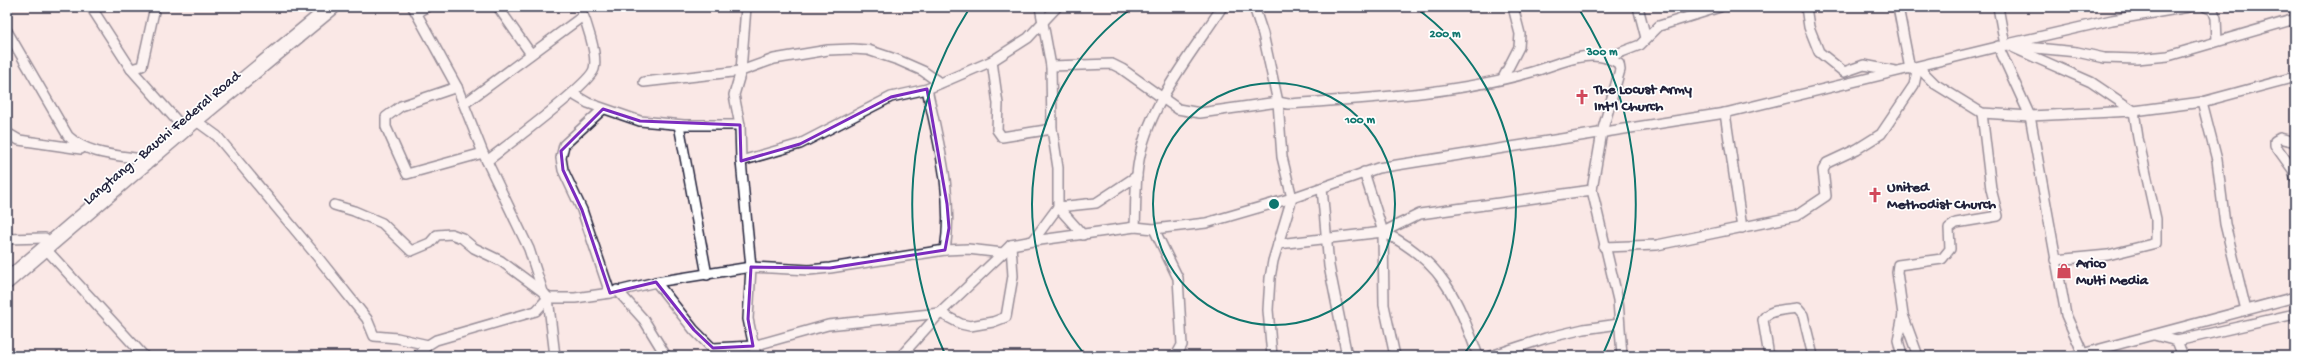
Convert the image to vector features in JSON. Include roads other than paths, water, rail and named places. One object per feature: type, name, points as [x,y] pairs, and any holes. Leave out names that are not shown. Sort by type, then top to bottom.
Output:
[{"type":"main road","name":"Langtang - Bauchi Federal Road","points":[[7,268],[45,242],[55,225],[316,7]]},
{"type":"main road","points":[[7,280],[45,242],[332,7]]},
{"type":"street","points":[[90,7],[131,69],[178,122]]},
{"type":"street","points":[[131,69],[142,66],[155,7]]},
{"type":"street","points":[[427,7],[415,10],[457,87],[485,157],[529,250],[546,295],[556,356]]},
{"type":"street","points":[[498,7],[531,54]]},
{"type":"street","points":[[746,7],[741,72],[734,95],[740,125],[741,161],[752,268],[748,319],[756,356]]},
{"type":"street","points":[[1033,241],[1058,207],[1058,168],[1052,129],[1051,66],[1040,7]]},
{"type":"street","points":[[741,161],[800,144],[891,97],[927,89],[992,61],[1028,38],[1057,7]]},
{"type":"street","points":[[1135,227],[1138,165],[1148,132],[1162,98],[1222,7]]},
{"type":"street","points":[[1254,7],[1263,34],[1278,102],[1282,157],[1292,198],[1273,261],[1268,310],[1272,356]]},
{"type":"street","points":[[1503,78],[1514,54],[1519,47],[1520,34],[1513,7]]},
{"type":"street","points":[[1638,7],[1646,38]]},
{"type":"street","points":[[1606,58],[1640,45],[1659,26],[1720,7]]},
{"type":"street","points":[[1806,7],[1809,27],[1819,52],[1844,72],[1864,65],[1898,72]]},
{"type":"street","points":[[1604,246],[1657,245],[1796,216],[1826,196],[1823,170],[1827,163],[1857,149],[1881,134],[1914,85],[1914,68],[1898,7]]},
{"type":"street","points":[[1998,7],[2002,45],[2030,116],[2066,314],[2084,354]]},
{"type":"street","points":[[906,354],[940,313],[1011,245],[1135,227],[1154,229],[1211,222],[1292,198],[1364,172],[1725,113],[1898,72],[2002,45],[2112,20],[2189,7]]},
{"type":"street","points":[[2206,7],[2213,10],[2216,18],[2217,41]]},
{"type":"street","points":[[457,87],[401,106],[386,117],[386,127],[407,174],[485,157],[574,92],[592,74],[595,59],[581,12],[531,54],[464,104]]},
{"type":"street","points":[[2002,45],[2077,52],[2104,58],[2137,60],[2168,56],[2295,19]]},
{"type":"street","points":[[7,31],[68,136],[75,143],[94,151]]},
{"type":"street","points":[[2002,45],[2091,82],[2134,111],[2156,219],[2156,243],[2108,255],[2055,260]]},
{"type":"street","points":[[644,82],[741,72],[774,59],[828,50],[854,49],[868,50],[898,60],[923,71],[940,83]]},
{"type":"street","points":[[1051,66],[1112,64],[1122,69],[1178,109],[1200,113],[1278,102],[1288,104],[1354,99],[1476,84],[1582,57],[1596,56],[1606,58],[1619,64],[1620,70],[1602,132],[1592,190],[1604,246],[1618,300],[1622,356]]},
{"type":"street","points":[[992,61],[998,104],[998,130],[1002,138],[1052,129]]},
{"type":"street","points":[[1914,68],[1935,84],[1982,113],[2030,116],[2134,111],[2202,102],[2295,77]]},
{"type":"street","points":[[927,89],[940,150],[947,204],[949,228],[945,250]]},
{"type":"street","points":[[574,92],[579,99],[640,122],[679,125],[740,125]]},
{"type":"street","points":[[2202,102],[2217,160],[2225,224],[2246,310]]},
{"type":"street","points":[[603,108],[564,145],[560,158],[563,170],[582,210],[613,292],[644,320],[666,356]]},
{"type":"street","points":[[1725,113],[1742,228]]},
{"type":"street","points":[[1918,356],[1903,315],[1897,272],[1898,265],[1942,259],[1950,249],[1949,228],[1952,225],[1976,218],[1998,216],[1991,190],[1982,113]]},
{"type":"street","points":[[195,120],[217,136],[367,319],[374,336],[397,338],[428,345]]},
{"type":"street","points":[[679,125],[707,275]]},
{"type":"street","points":[[7,133],[19,140]]},
{"type":"street","points":[[2295,142],[2280,138],[2275,141],[2275,145],[2293,170],[2295,178]]},
{"type":"street","points":[[7,142],[19,140],[135,158]]},
{"type":"street","points":[[1364,172],[1382,232],[1384,305],[1395,356]]},
{"type":"street","points":[[1058,207],[1096,203],[1138,176]]},
{"type":"street","points":[[1322,188],[1326,238],[1335,304],[1347,356]]},
{"type":"street","points":[[1278,244],[1382,232],[1420,214],[1592,190]]},
{"type":"street","points":[[334,205],[354,211],[382,223],[411,251],[430,243],[437,235],[451,234],[462,238],[474,248],[501,262],[546,295],[575,298],[613,292],[656,282],[752,268],[809,270],[945,250],[968,249],[1003,253]]},
{"type":"street","points":[[1058,207],[1083,235]]},
{"type":"street","points":[[1154,229],[1178,278],[1182,345],[1176,356]]},
{"type":"street","points":[[1382,232],[1403,242],[1430,263],[1442,276],[1457,300],[1478,356]]},
{"type":"street","points":[[7,239],[45,242],[144,356]]},
{"type":"street","points":[[713,348],[753,346],[828,325],[940,313],[961,324],[970,326],[993,322],[1006,317],[1013,276],[1011,245]]},
{"type":"street","points":[[656,282],[694,330],[720,356]]},
{"type":"street","points":[[417,356],[428,345],[444,338],[536,312],[546,295]]},
{"type":"street","points":[[2074,356],[2295,298]]},
{"type":"street","points":[[1769,356],[1763,320],[1764,316],[1771,312],[1797,308],[1803,315],[1813,356]]},
{"type":"street","points":[[2152,335],[2177,341],[2295,314]]},
{"type":"street","points":[[1902,356],[1898,340],[1903,315]]},
{"type":"street","points":[[1497,355],[1546,338],[1584,329],[1619,324]]},
{"type":"street","points":[[2177,341],[2183,356]]},
{"type":"place","name":"The Locust Army Int'l Church","points":[[1582,97]]},
{"type":"place","name":"United Methodist Church","points":[[1875,195]]},
{"type":"place","name":"Arico Multi Media","points":[[2064,271]]}]
